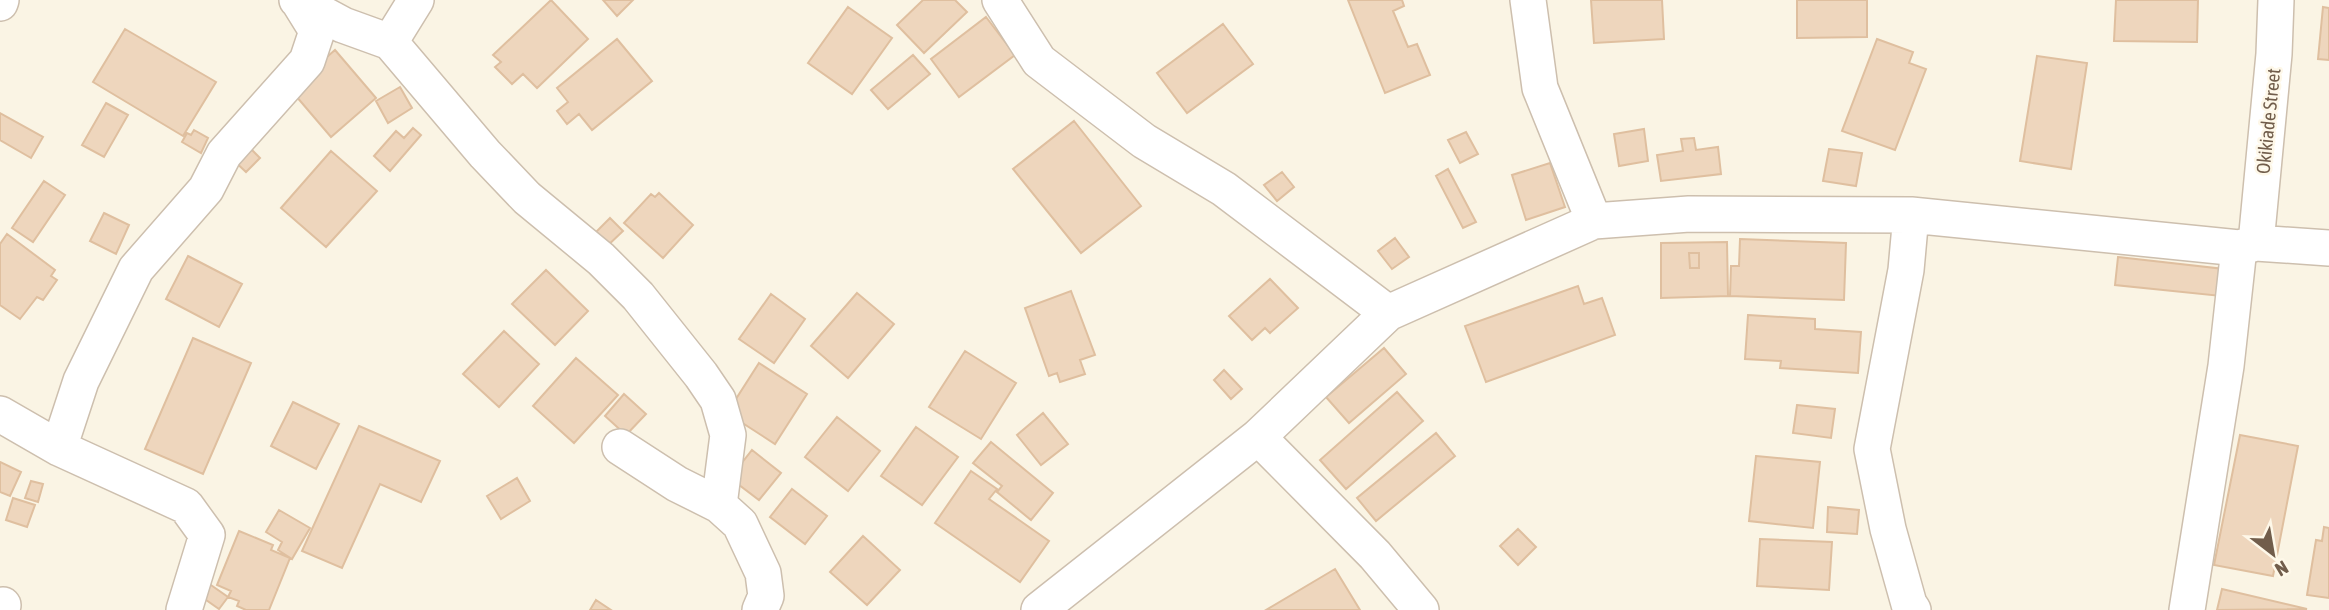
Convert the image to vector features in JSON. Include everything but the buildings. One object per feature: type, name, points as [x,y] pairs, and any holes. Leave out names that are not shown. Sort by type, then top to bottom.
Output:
[{"type":"street","points":[[390,42],[416,0]]},
{"type":"street","points":[[1000,0],[1039,61],[1144,141],[1224,189],[1388,313]]},
{"type":"street","points":[[1528,0],[1539,88],[1594,221]]},
{"type":"street","name":"Okikiade Street","points":[[2187,610],[2248,245],[2274,54],[2276,0]]},
{"type":"street","points":[[298,1],[343,25],[390,42],[485,154],[527,198],[601,259],[638,296],[718,400],[728,435],[719,505]]},
{"type":"street","points":[[59,448],[81,381],[136,270],[206,189],[224,155],[307,61],[317,31],[298,1]]},
{"type":"street","points":[[1039,610],[1258,437],[1388,313],[1594,221],[1689,214],[1911,215],[2248,245],[2329,248]]},
{"type":"street","points":[[1911,215],[1906,270],[1872,449],[1888,529],[1913,610]]},
{"type":"street","points":[[0,414],[59,448],[186,506],[207,535],[184,610]]},
{"type":"street","points":[[1258,437],[1375,555],[1421,610]]},
{"type":"street","points":[[620,447],[677,484],[719,505],[740,524],[763,573],[766,596],[760,610]]}]
